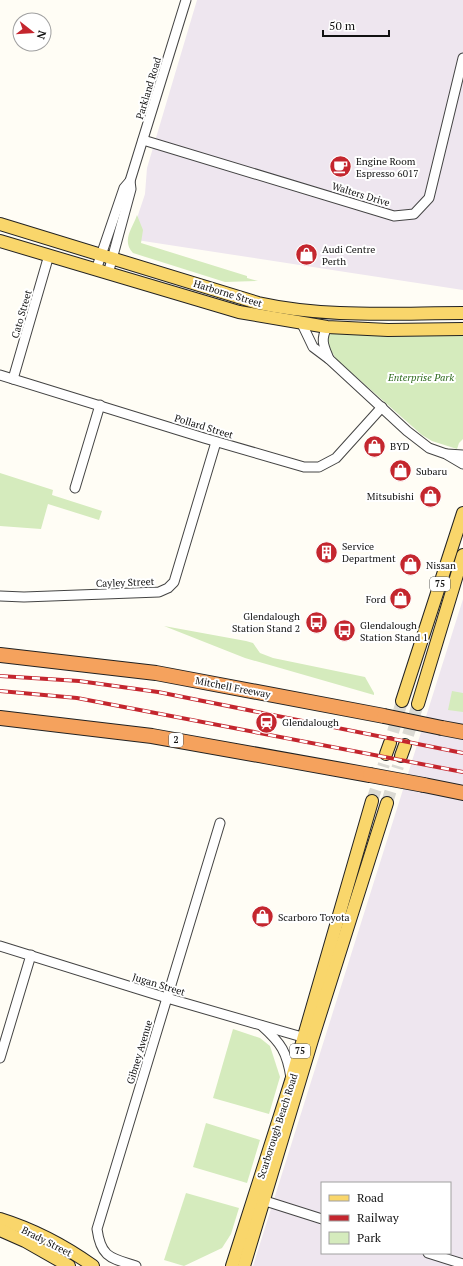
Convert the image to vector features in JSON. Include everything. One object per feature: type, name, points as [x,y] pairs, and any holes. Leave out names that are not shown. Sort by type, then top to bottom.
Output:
[{"type":"highway","name":"Mitchell Freeway","points":[[0,655],[156,673],[463,732]]},
{"type":"highway","name":"2","points":[[0,718],[152,736],[350,771],[463,793]]},
{"type":"main road","name":"Harborne Street","points":[[0,224],[258,303],[290,310],[324,313],[463,313]]},
{"type":"main road","name":"Harborne Street","points":[[0,241],[239,312],[302,324],[328,327],[463,329]]},
{"type":"main road","name":"75","points":[[402,701],[463,513]]},
{"type":"main road","name":"75","points":[[418,704],[463,555]]},
{"type":"main road","name":"Scarborough Beach Road","points":[[244,1266],[259,1199],[291,1081],[308,1039],[372,801]]},
{"type":"main road","name":"Scarborough Beach Road","points":[[232,1266],[259,1199],[308,1039],[387,803]]},
{"type":"main road","name":"Brady Street","points":[[0,1219],[50,1241],[93,1266]]},
{"type":"main road","name":"Brady Street","points":[[0,1230],[25,1240],[69,1266]]},
{"type":"street","name":"Parkland Road","points":[[108,274],[107,256],[124,188],[130,181],[186,0]]},
{"type":"street","name":"Walters Drive","points":[[143,140],[394,216],[414,214],[429,198],[463,58]]},
{"type":"street","name":"Cato Street","points":[[13,379],[49,255]]},
{"type":"street","name":"Parkland Road","points":[[96,270],[107,256]]},
{"type":"street","points":[[302,324],[313,347],[329,359],[418,440],[430,448],[446,454],[463,464]]},
{"type":"street","points":[[328,327],[323,336],[324,345],[329,359]]},
{"type":"street","name":"Pollard Street","points":[[0,375],[216,442],[304,467],[319,467],[336,458],[382,407]]},
{"type":"street","points":[[74,488],[100,405]]},
{"type":"street","name":"Cayley Street","points":[[0,596],[24,597],[159,592],[168,588],[174,582],[216,442]]},
{"type":"street","points":[[446,454],[463,455]]},
{"type":"street","name":"Gibney Avenue","points":[[136,1266],[111,1258],[99,1244],[97,1229],[220,823]]},
{"type":"street","name":"Jugan Street","points":[[0,946],[167,998],[308,1039]]},
{"type":"street","points":[[0,1058],[31,955]]},
{"type":"street","points":[[260,1024],[277,1039],[283,1049],[288,1060],[291,1081]]},
{"type":"street","points":[[259,1199],[321,1219]]},
{"type":"street","points":[[431,1254],[463,1264]]},
{"type":"shaded area","points":[[197,0],[463,0],[463,290],[130,239],[145,194],[147,168]]},
{"type":"shaded area","points":[[463,599],[463,1266],[253,1266]]},
{"type":"green space","points":[[137,215],[143,230],[141,243],[247,276],[247,278],[258,281],[225,282],[133,253],[128,243],[128,239]]},
{"type":"green space","name":"Enterprise Park","points":[[333,333],[463,334],[463,439],[459,443],[457,449],[432,441],[422,435],[336,359],[328,345],[326,337]]},
{"type":"green space","points":[[0,473],[53,490],[52,495],[102,511],[99,520],[48,504],[41,529],[0,526]]},
{"type":"green space","points":[[164,626],[246,641],[253,643],[260,653],[273,658],[365,677],[374,695],[245,658]]},
{"type":"green space","points":[[452,691],[463,693],[463,712],[448,710]]},
{"type":"green space","points":[[233,1029],[260,1038],[270,1046],[280,1077],[269,1114],[213,1098]]},
{"type":"green space","points":[[206,1123],[260,1140],[247,1183],[193,1167]]},
{"type":"green space","points":[[186,1193],[239,1208],[231,1234],[222,1248],[184,1266],[164,1260]]},
{"type":"tunnel","points":[[393,732],[402,701]]},
{"type":"tunnel","points":[[408,735],[418,704]]},
{"type":"tunnel","points":[[372,801],[384,764]]},
{"type":"tunnel","points":[[387,803],[398,766]]},
{"type":"railway","points":[[0,676],[79,681],[158,692],[463,753]]},
{"type":"railway","points":[[0,691],[77,698],[463,772]]},
{"type":"place","name":"Engine Room Espresso 6017","points":[[341,167]]},
{"type":"place","name":"Audi Centre Perth","points":[[306,255]]},
{"type":"place","name":"BYD","points":[[375,446]]},
{"type":"place","name":"Subaru","points":[[400,471]]},
{"type":"place","name":"Mitsubishi","points":[[430,496]]},
{"type":"place","name":"Service Department","points":[[326,552]]},
{"type":"place","name":"Nissan","points":[[411,565]]},
{"type":"place","name":"Ford","points":[[401,599]]},
{"type":"place","name":"Glendalough Station Stand 2","points":[[316,622]]},
{"type":"place","name":"Glendalough Station Stand 1","points":[[344,631]]},
{"type":"place","name":"Glendalough","points":[[266,722]]},
{"type":"place","name":"Scarboro Toyota","points":[[262,917]]}]
